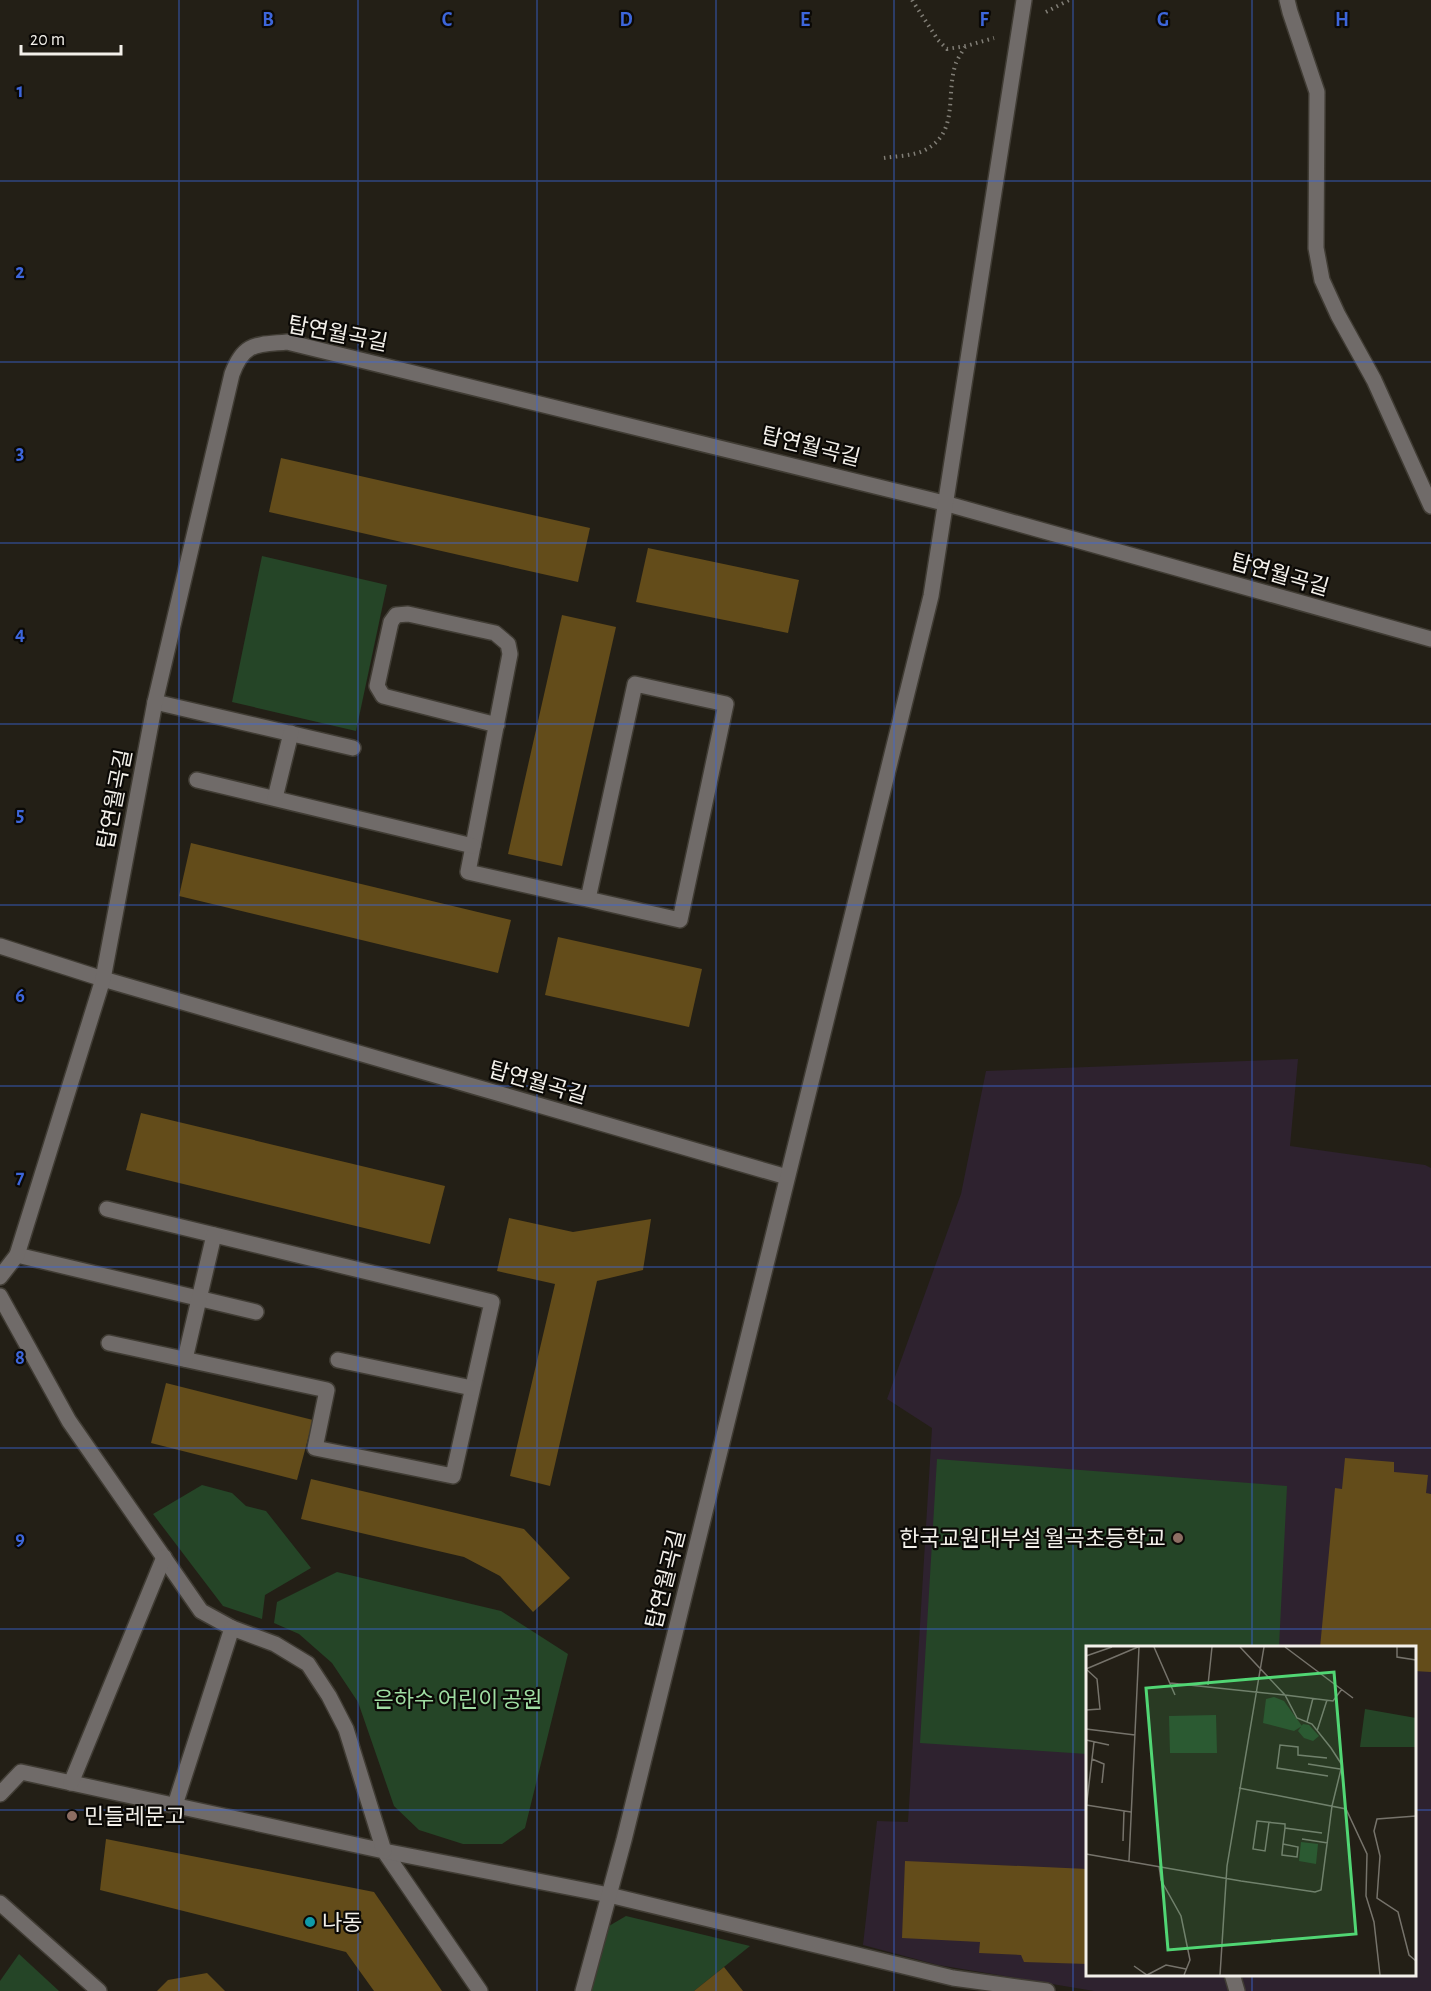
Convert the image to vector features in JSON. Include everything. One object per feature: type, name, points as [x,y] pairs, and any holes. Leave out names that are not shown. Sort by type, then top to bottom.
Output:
[{"type":"street","points":[[944,503],[1024,0]]},
{"type":"street","points":[[1287,0],[1317,92],[1317,248],[1322,280],[1338,315],[1374,380],[1431,506]]},
{"type":"street","name":"탑연월곡길","points":[[0,1278],[17,1255],[103,979],[155,702],[232,374],[239,356],[256,345],[288,342],[944,503],[1431,639]]},
{"type":"street","name":"탑연월곡길","points":[[583,1991],[609,1895],[931,596],[944,503]]},
{"type":"street","points":[[497,724],[383,696],[377,686],[391,622],[396,615],[408,614],[495,633],[508,644],[510,654],[497,724],[468,873],[680,920],[726,704],[634,684],[588,899]]},
{"type":"street","points":[[155,702],[353,748]]},
{"type":"street","points":[[275,798],[291,733]]},
{"type":"street","points":[[197,780],[473,846]]},
{"type":"street","points":[[0,946],[103,979]]},
{"type":"street","name":"탑연월곡길","points":[[103,979],[787,1178]]},
{"type":"street","points":[[107,1209],[492,1302],[453,1476],[315,1448],[327,1390],[109,1343]]},
{"type":"street","points":[[185,1359],[214,1235]]},
{"type":"street","points":[[17,1255],[256,1312]]},
{"type":"street","points":[[0,1296],[69,1421],[201,1611],[232,1628],[275,1644],[308,1665],[313,1672],[329,1696],[346,1729],[384,1851],[480,1991]]},
{"type":"street","points":[[338,1360],[472,1388]]},
{"type":"street","points":[[71,1783],[164,1557]]},
{"type":"street","points":[[175,1805],[232,1628]]},
{"type":"street","points":[[0,1794],[21,1772],[384,1851],[609,1895],[952,1984],[1047,1991]]},
{"type":"street","points":[[0,1903],[99,1991]]},
{"type":"street","points":[[1233,1976],[1237,1991]]},
{"type":"path","points":[[912,0],[938,40],[947,49],[983,42],[1020,27],[1069,0]]},
{"type":"path","points":[[884,158],[924,150],[941,138],[948,126],[956,62],[966,46]]},
{"type":"shaded area","name":"한국교원대부설 월곡초등학교","points":[[1298,1059],[1290,1146],[1425,1165],[1431,1168],[1431,1991],[1094,1991],[938,1965],[863,1945],[877,1821],[908,1822],[932,1428],[887,1399],[961,1194],[986,1071]]},
{"type":"green space","points":[[262,556],[387,585],[356,731],[232,702]]},
{"type":"green space","points":[[937,1459],[1287,1486],[1279,1646],[1086,1646],[1086,1754],[920,1743]]},
{"type":"green space","points":[[202,1485],[232,1493],[246,1506],[266,1511],[311,1568],[265,1595],[262,1619],[223,1606],[153,1514]]},
{"type":"green space","name":"은하수 어린이 공원","points":[[337,1572],[501,1611],[568,1654],[525,1828],[502,1844],[463,1844],[419,1830],[394,1806],[358,1702],[332,1663],[299,1634],[274,1623],[277,1602]]},
{"type":"green space","points":[[626,1916],[750,1946],[694,1991],[581,1991],[597,1933]]},
{"type":"green space","points":[[19,1954],[59,1991],[0,1991],[0,1981]]},
{"type":"building","points":[[281,458],[590,528],[578,582],[269,512]]},
{"type":"building","points":[[648,548],[799,580],[788,633],[636,602]]},
{"type":"building","points":[[562,615],[616,627],[562,866],[508,854]]},
{"type":"building","points":[[191,843],[511,920],[498,973],[179,896]]},
{"type":"building","points":[[558,937],[702,969],[689,1027],[545,995]]},
{"type":"building","points":[[141,1113],[445,1186],[430,1244],[126,1170]]},
{"type":"building","points":[[509,1218],[573,1232],[651,1219],[643,1270],[597,1281],[550,1486],[510,1476],[555,1284],[497,1271]]},
{"type":"building","points":[[166,1383],[313,1420],[297,1480],[151,1443]]},
{"type":"building","points":[[1345,1458],[1394,1462],[1394,1472],[1428,1475],[1426,1493],[1431,1494],[1431,1672],[1416,1671],[1416,1646],[1320,1646],[1335,1488],[1342,1489]]},
{"type":"building","points":[[311,1479],[524,1529],[570,1578],[533,1612],[500,1576],[464,1557],[301,1519]]},
{"type":"building","name":"나동","points":[[106,1839],[374,1892],[442,1991],[374,1991],[346,1952],[100,1890]]},
{"type":"building","points":[[905,1861],[1086,1869],[1086,1964],[1024,1962],[1021,1955],[979,1953],[980,1942],[902,1938]]},
{"type":"building","points":[[724,1967],[743,1991],[694,1991]]},
{"type":"building","points":[[207,1973],[225,1991],[157,1991],[168,1980]]},
{"type":"place","name":"한국교원대부설 월곡초등학교","points":[[1178,1538]]},
{"type":"place","name":"민들레문고","points":[[72,1816]]},
{"type":"place","name":"나동","points":[[310,1922]]}]
